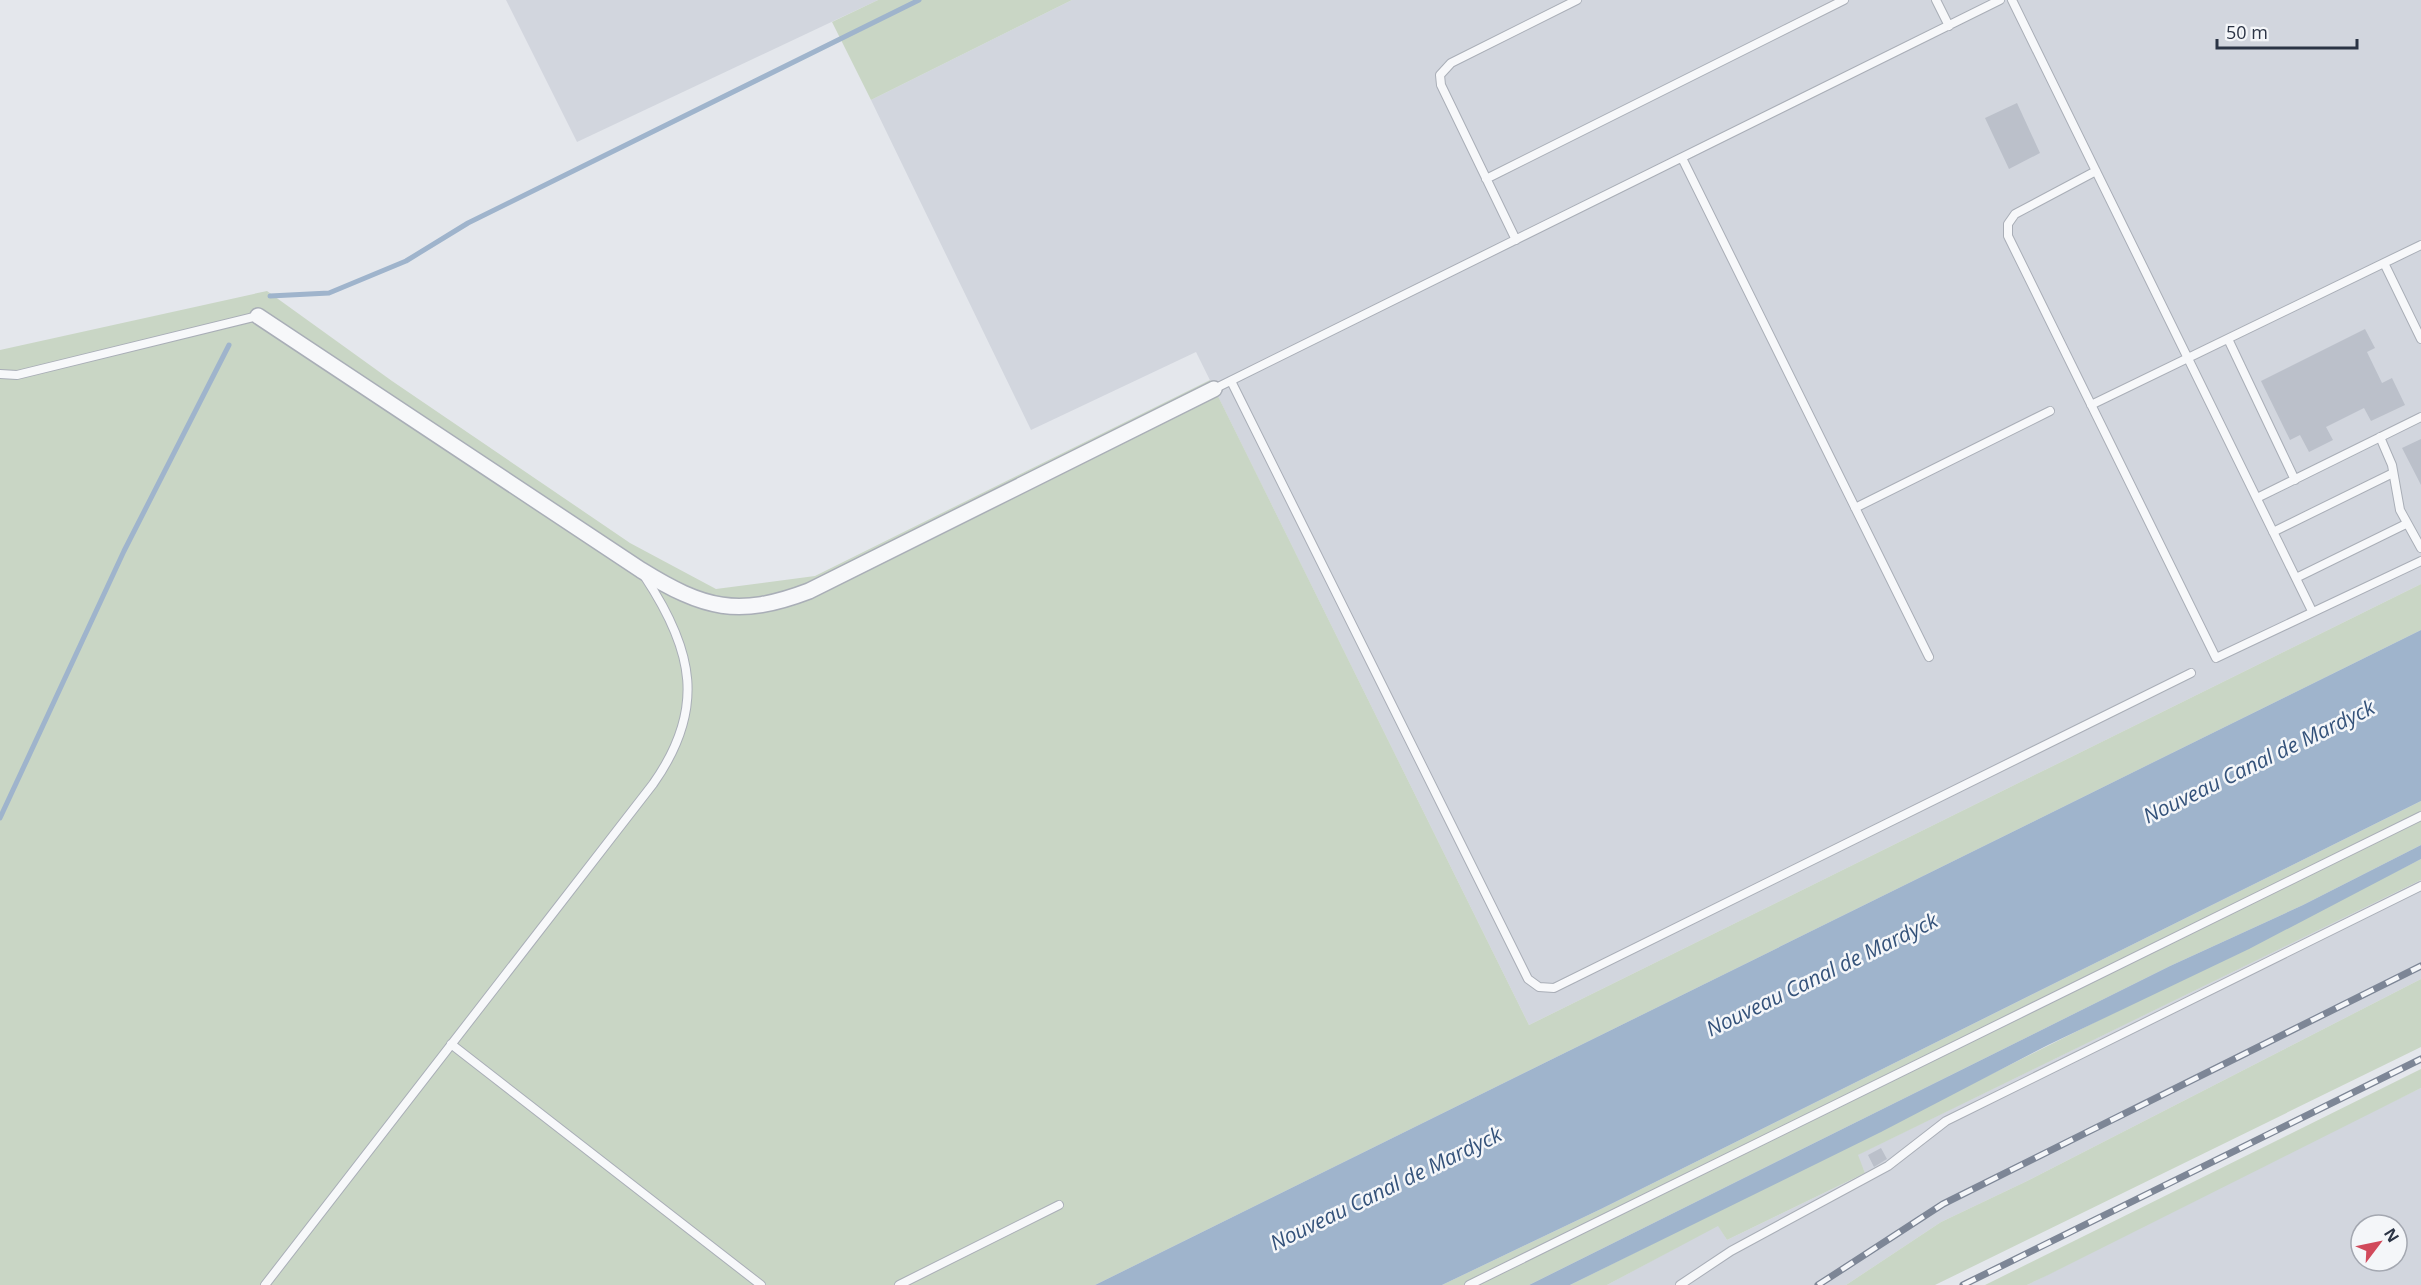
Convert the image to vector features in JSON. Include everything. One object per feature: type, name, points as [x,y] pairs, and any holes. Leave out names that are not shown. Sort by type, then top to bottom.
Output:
[{"type":"street","points":[[258,316],[641,570],[687,596],[716,605],[744,608],[788,599],[1214,389]]},
{"type":"lane","points":[[1516,240],[1441,85],[1442,71],[1451,63],[1577,0]]},
{"type":"lane","points":[[1486,179],[1844,0]]},
{"type":"lane","points":[[1936,0],[1949,26]]},
{"type":"lane","points":[[1214,389],[2000,0]]},
{"type":"lane","points":[[2012,0],[2312,611]]},
{"type":"lane","points":[[1682,158],[1929,657]]},
{"type":"lane","points":[[2096,171],[2022,209],[2011,218],[2007,230],[2011,245],[2216,658],[2421,561]]},
{"type":"lane","points":[[2091,405],[2421,245]]},
{"type":"lane","points":[[2384,263],[2421,339]]},
{"type":"lane","points":[[0,374],[17,375],[258,316]]},
{"type":"lane","points":[[2228,339],[2295,480]]},
{"type":"lane","points":[[1231,381],[1528,979],[1539,987],[1554,988],[2191,673]]},
{"type":"lane","points":[[1855,508],[2050,411]]},
{"type":"lane","points":[[2257,498],[2421,417]]},
{"type":"lane","points":[[2380,437],[2393,473],[2397,500],[2406,524],[2421,548]]},
{"type":"lane","points":[[2273,532],[2393,473]]},
{"type":"lane","points":[[2296,578],[2406,524]]},
{"type":"lane","points":[[265,1285],[653,784],[679,742],[684,728],[688,697],[682,650],[671,620],[641,570]]},
{"type":"lane","points":[[1469,1285],[2421,816]]},
{"type":"lane","points":[[1680,1285],[1731,1251],[1888,1166],[1946,1121],[2421,886]]},
{"type":"lane","points":[[452,1044],[761,1285]]},
{"type":"lane","points":[[899,1285],[1059,1205]]},
{"type":"shaded area","points":[[506,0],[878,0],[577,142]]},
{"type":"shaded area","points":[[1072,0],[2421,0],[2421,584],[1529,1025],[1196,352],[1031,430],[871,100]]},
{"type":"shaded area","points":[[2421,880],[2421,979],[2025,1182],[1941,1222],[1846,1285],[1607,1285],[1718,1225],[1727,1240],[1865,1173],[1857,1155]]},
{"type":"shaded area","points":[[2421,1088],[2421,1285],[2027,1285],[2336,1129]]},
{"type":"green space","points":[[878,0],[1072,0],[871,100],[832,22]]},
{"type":"green space","points":[[267,291],[392,381],[630,543],[716,589],[815,576],[1210,380],[1529,1025],[2421,584],[2421,630],[1095,1285],[0,1285],[0,350]]},
{"type":"green space","points":[[2421,801],[2421,845],[2303,905],[2170,966],[1529,1285],[1442,1285],[1601,1209]]},
{"type":"green space","points":[[2421,859],[2421,880],[1858,1155],[1865,1173],[1727,1240],[1718,1226],[1607,1285],[1570,1285]]},
{"type":"green space","points":[[2421,979],[2421,1047],[1935,1285],[1846,1285],[1941,1222],[2025,1182]]},
{"type":"green space","points":[[2421,1069],[2421,1088],[2048,1275],[2027,1285],[1985,1285]]},
{"type":"water","name":"Nouveau Canal de Mardyck","points":[[2421,630],[2421,801],[1601,1209],[1442,1285],[1095,1285]]},
{"type":"water","points":[[2421,845],[2421,859],[2249,949],[2048,1045],[1881,1132],[1570,1285],[1529,1285],[2170,966],[2303,905]]},
{"type":"building","points":[[2017,103],[2040,153],[2009,169],[1985,118]]},
{"type":"building","points":[[2365,329],[2375,348],[2367,352],[2382,383],[2392,378],[2405,405],[2371,421],[2364,408],[2326,427],[2333,440],[2309,452],[2300,435],[2290,440],[2261,381]]},
{"type":"building","points":[[2421,439],[2421,485],[2402,448]]},
{"type":"building","points":[[1881,1148],[1887,1159],[1874,1167],[1868,1155]]},
{"type":"waterway","points":[[270,296],[329,293],[406,261],[468,223],[919,0]]},
{"type":"waterway","points":[[0,818],[124,551],[229,345]]},
{"type":"railway","points":[[1818,1285],[1943,1204],[2421,966]]},
{"type":"railway","points":[[1963,1285],[2421,1059]]}]
